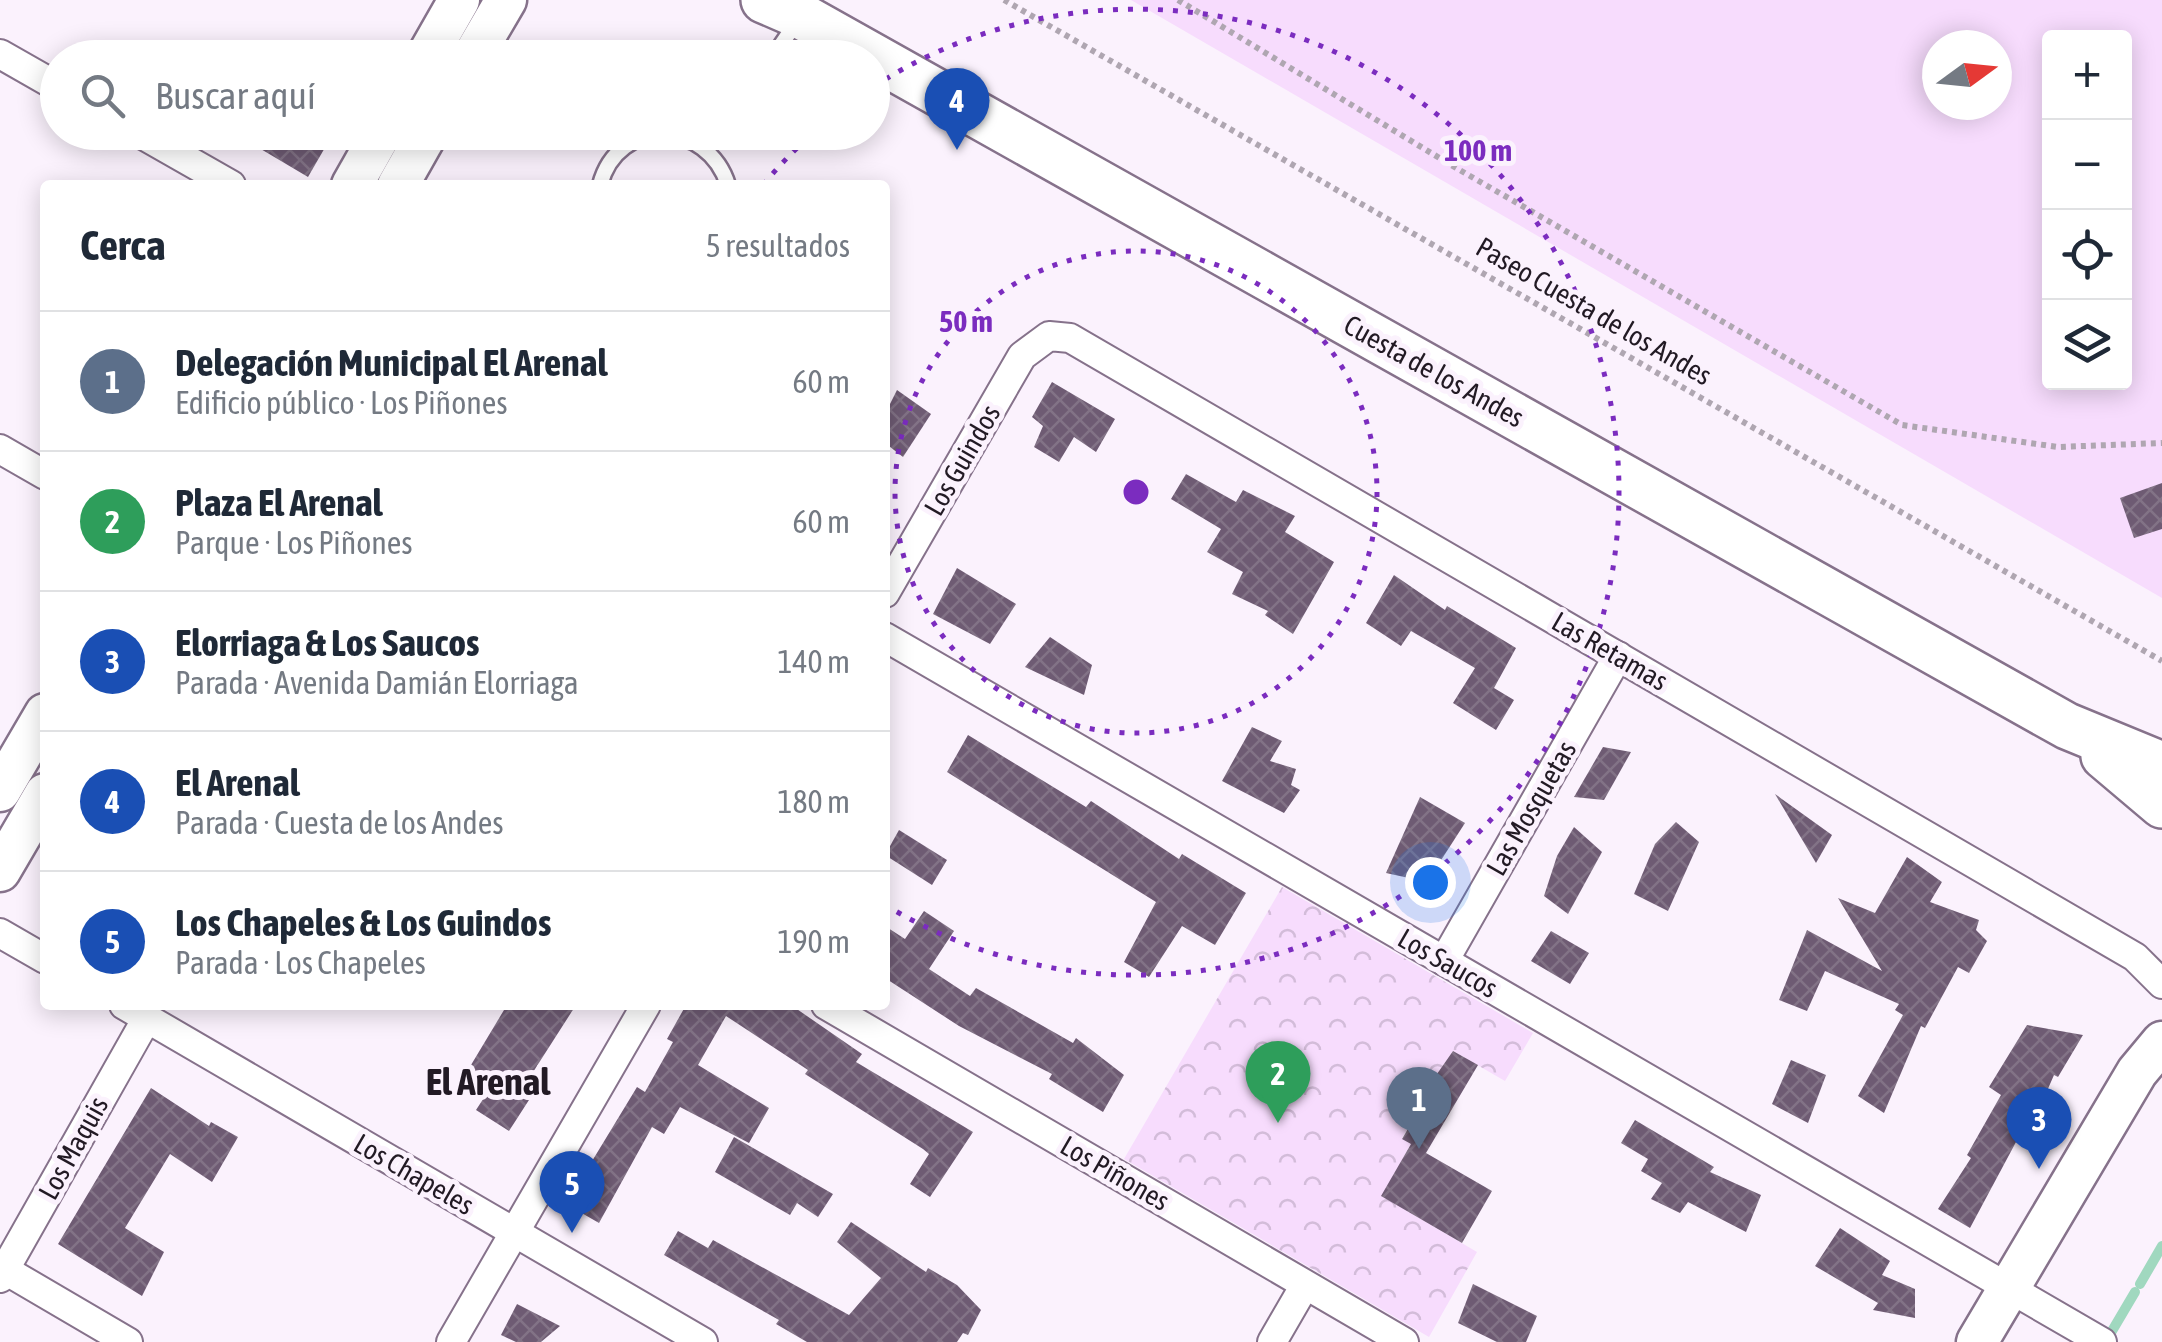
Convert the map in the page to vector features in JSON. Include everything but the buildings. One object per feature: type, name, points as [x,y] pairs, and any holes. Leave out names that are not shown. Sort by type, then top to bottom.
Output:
[{"type":"main road","name":"Cuesta de los Andes","points":[[781,5],[843,40]]},
{"type":"main road","name":"Cuesta de los Andes","points":[[890,66],[2068,726],[2162,765]]},
{"type":"main road","name":"Cuesta de los Andes","points":[[2068,726],[2162,805]]},
{"type":"street","points":[[436,40],[459,0]]},
{"type":"street","points":[[483,40],[506,0]]},
{"type":"street","points":[[0,54],[40,77]]},
{"type":"street","points":[[170,150],[222,180]]},
{"type":"street","points":[[355,180],[372,150]]},
{"type":"street","points":[[401,180],[418,150]]},
{"type":"street","name":"Los Guindos","points":[[890,584],[1022,356],[1049,336]]},
{"type":"street","name":"Las Retamas","points":[[1049,336],[1080,342],[2135,957],[2162,984]]},
{"type":"street","points":[[0,449],[40,472]]},
{"type":"street","name":"Los Saucos","points":[[890,640],[2102,1342]]},
{"type":"street","name":"Las Mosquetas","points":[[1444,960],[1618,656]]},
{"type":"street","points":[[0,791],[40,723]]},
{"type":"street","points":[[0,871],[40,803]]},
{"type":"street","points":[[0,933],[40,956]]},
{"type":"street","points":[[451,1342],[643,1010]]},
{"type":"street","name":"Los Piñones","points":[[835,1010],[1404,1342]]},
{"type":"street","name":"Los Chapeles","points":[[136,1012],[703,1342]]},
{"type":"street","name":"Los Maquis","points":[[2,1274],[136,1012]]},
{"type":"street","points":[[1977,1342],[2137,1072],[2162,1042]]},
{"type":"street","points":[[2,1274],[128,1342]]},
{"type":"street","points":[[1272,1342],[1305,1284]]},
{"type":"lane","points":[[775,40],[781,5]]},
{"type":"lane","points":[[603,180],[619,150]]},
{"type":"lane","points":[[706,150],[723,169],[726,180]]},
{"type":"path","name":"Paseo Cuesta de los Andes","points":[[1004,0],[2162,661]]},
{"type":"path","points":[[1178,0],[1451,165],[1902,425],[2058,447],[2162,442]]},
{"type":"green space","points":[[1131,0],[2162,0],[2162,598]]},
{"type":"green space","points":[[1282,887],[1533,1033],[1505,1081],[1453,1051],[1416,1104],[1421,1107],[1402,1138],[1411,1144],[1382,1196],[1477,1252],[1429,1337],[1124,1159]]},
{"type":"waterway","points":[[2140,1284],[2162,1246]]},
{"type":"waterway","points":[[2112,1331],[2135,1292]]},
{"type":"place","name":"El Arenal","points":[[957,150]]},
{"type":"place","name":"Plaza El Arenal","points":[[1278,1123]]},
{"type":"place","name":"Delegación Municipal El Arenal","points":[[1419,1149]]},
{"type":"place","name":"Elorriaga & Los Saucos","points":[[2039,1169]]},
{"type":"place","name":"Los Chapeles & Los Guindos","points":[[572,1233]]},
{"type":"district","name":"El Arenal","points":[[488,1082]]}]
